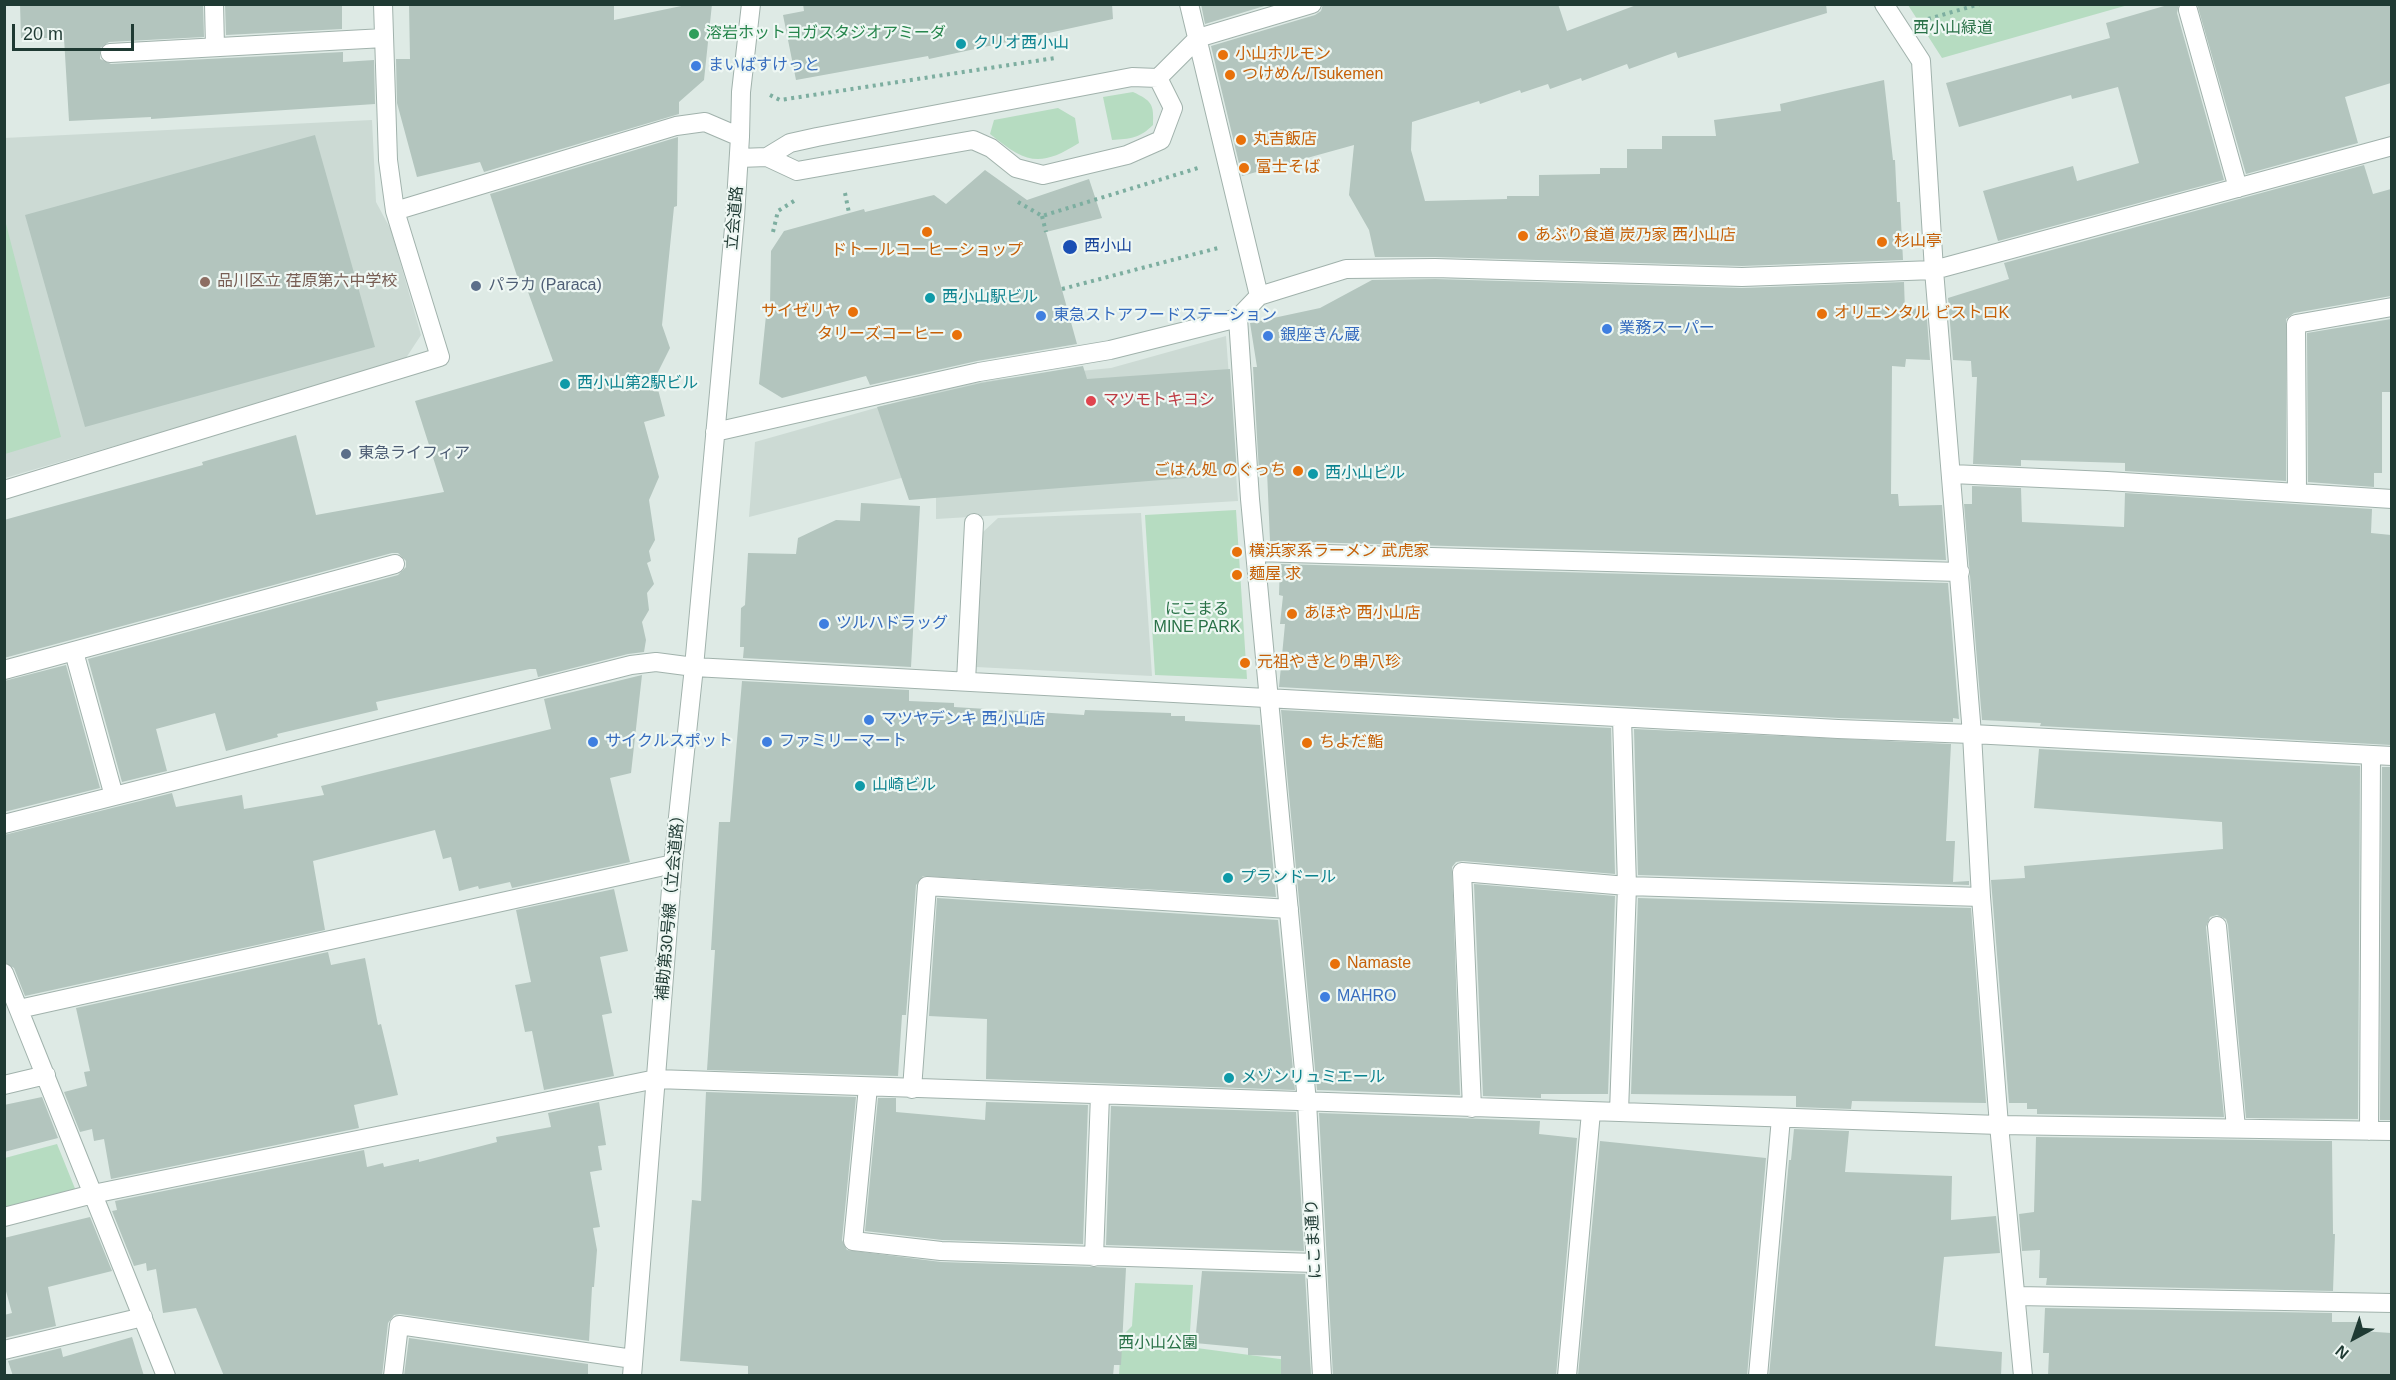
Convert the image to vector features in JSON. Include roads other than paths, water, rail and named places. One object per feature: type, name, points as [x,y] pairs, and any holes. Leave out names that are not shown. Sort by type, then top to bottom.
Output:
[{"type":"street","points":[[214,4],[215,47]]},
{"type":"street","points":[[4,490],[440,357],[395,212],[388,160],[383,4]]},
{"type":"street","name":"立会道路","points":[[716,432],[739,158],[741,92],[751,4]]},
{"type":"street","points":[[1188,4],[1259,297]]},
{"type":"street","points":[[767,157],[790,143],[817,137],[1132,76],[1158,78],[1198,38],[1312,4]]},
{"type":"street","points":[[1884,4],[1921,61],[1935,270],[1972,734],[1981,897],[1999,1125],[2023,1376]]},
{"type":"street","points":[[2187,10],[2238,188]]},
{"type":"street","points":[[110,53],[384,38]]},
{"type":"street","points":[[739,158],[767,157],[797,171],[973,140],[991,148],[1016,168],[1043,175],[1127,155],[1161,140],[1173,108],[1158,78]]},
{"type":"street","points":[[395,212],[676,126],[705,122],[740,137]]},
{"type":"street","points":[[716,432],[979,372],[1110,350],[1238,318],[1259,297],[1346,269],[1435,268],[1742,277],[1935,270],[2391,146]]},
{"type":"street","points":[[2297,493],[2296,324],[2391,307]]},
{"type":"street","name":"にこま通り","points":[[1238,318],[1255,552],[1307,1102],[1322,1376]]},
{"type":"street","name":"補助第30号線（立会道路）","points":[[633,1367],[673,864],[716,432]]},
{"type":"street","points":[[1952,474],[2107,481],[2391,499]]},
{"type":"street","points":[[966,681],[974,523]]},
{"type":"street","points":[[1255,552],[1960,572]]},
{"type":"street","points":[[4,670],[395,564]]},
{"type":"street","points":[[74,652],[114,796]]},
{"type":"street","points":[[4,824],[631,665],[656,662],[694,667],[1622,718],[2391,756]]},
{"type":"street","points":[[1619,1112],[1628,886],[1622,718]]},
{"type":"street","points":[[2369,1131],[2371,755]]},
{"type":"street","points":[[19,1009],[673,864]]},
{"type":"street","points":[[1472,1108],[1462,872],[1628,886],[1981,897]]},
{"type":"street","points":[[912,1089],[927,886],[1289,909]]},
{"type":"street","points":[[2217,926],[2236,1128]]},
{"type":"street","points":[[4,973],[166,1376]]},
{"type":"street","points":[[4,1085],[46,1075]]},
{"type":"street","points":[[4,1217],[93,1194],[656,1079],[1999,1125],[2391,1131]]},
{"type":"street","points":[[868,1087],[853,1241],[941,1251],[1315,1263]]},
{"type":"street","points":[[1094,1257],[1100,1095]]},
{"type":"street","points":[[1567,1376],[1591,1112]]},
{"type":"street","points":[[1758,1376],[1781,1118]]},
{"type":"street","points":[[2017,1296],[2391,1303]]},
{"type":"street","points":[[4,1350],[143,1317]]},
{"type":"street","points":[[393,1376],[399,1325],[633,1367]]},
{"type":"place","name":"溶岩ホットヨガスタジオアミーダ","points":[[694,34]]},
{"type":"place","name":"クリオ西小山","points":[[961,44]]},
{"type":"place","name":"小山ホルモン","points":[[1223,55]]},
{"type":"place","name":"まいばすけっと","points":[[696,66]]},
{"type":"place","name":"つけめん/Tsukemen","points":[[1230,75]]},
{"type":"place","name":"丸吉飯店","points":[[1241,140]]},
{"type":"place","name":"富士そば","points":[[1244,168]]},
{"type":"place","name":"ドトールコーヒーショップ","points":[[927,232]]},
{"type":"place","name":"あぶり食道 炭乃家 西小山店","points":[[1523,236]]},
{"type":"place","name":"杉山亭","points":[[1882,242]]},
{"type":"place","name":"西小山","points":[[1070,247]]},
{"type":"place","name":"品川区立 荏原第六中学校","points":[[205,282]]},
{"type":"place","name":"パラカ (Paraca)","points":[[476,286]]},
{"type":"place","name":"西小山駅ビル","points":[[930,298]]},
{"type":"place","name":"サイゼリヤ","points":[[853,312]]},
{"type":"place","name":"オリエンタル ビストロK","points":[[1822,314]]},
{"type":"place","name":"東急ストアフードステーション","points":[[1041,316]]},
{"type":"place","name":"業務スーパー","points":[[1607,329]]},
{"type":"place","name":"タリーズコーヒー","points":[[957,335]]},
{"type":"place","name":"銀座きん蔵","points":[[1268,336]]},
{"type":"place","name":"西小山第2駅ビル","points":[[565,384]]},
{"type":"place","name":"マツモトキヨシ","points":[[1091,401]]},
{"type":"place","name":"東急ライフィア","points":[[346,454]]},
{"type":"place","name":"ごはん処 のぐっち","points":[[1298,471]]},
{"type":"place","name":"西小山ビル","points":[[1313,474]]},
{"type":"place","name":"横浜家系ラーメン 武虎家","points":[[1237,552]]},
{"type":"place","name":"麺屋 求","points":[[1237,575]]},
{"type":"place","name":"あほや 西小山店","points":[[1292,614]]},
{"type":"place","name":"ツルハドラッグ","points":[[824,624]]},
{"type":"place","name":"元祖やきとり串八珍","points":[[1245,663]]},
{"type":"place","name":"マツヤデンキ 西小山店","points":[[869,720]]},
{"type":"place","name":"サイクルスポット","points":[[593,742]]},
{"type":"place","name":"ファミリーマート","points":[[767,742]]},
{"type":"place","name":"ちよだ鮨","points":[[1307,743]]},
{"type":"place","name":"山崎ビル","points":[[860,786]]},
{"type":"place","name":"プランドール","points":[[1228,878]]},
{"type":"place","name":"Namaste","points":[[1335,964]]},
{"type":"place","name":"MAHRO","points":[[1325,997]]},
{"type":"place","name":"メゾンリュミエール","points":[[1229,1078]]},
{"type":"park label","name":"西小山緑道","points":[[1953,29]]},
{"type":"park label","name":"にこまる MINE PARK","points":[[1197,619]]},
{"type":"park label","name":"西小山公園","points":[[1158,1344]]}]
